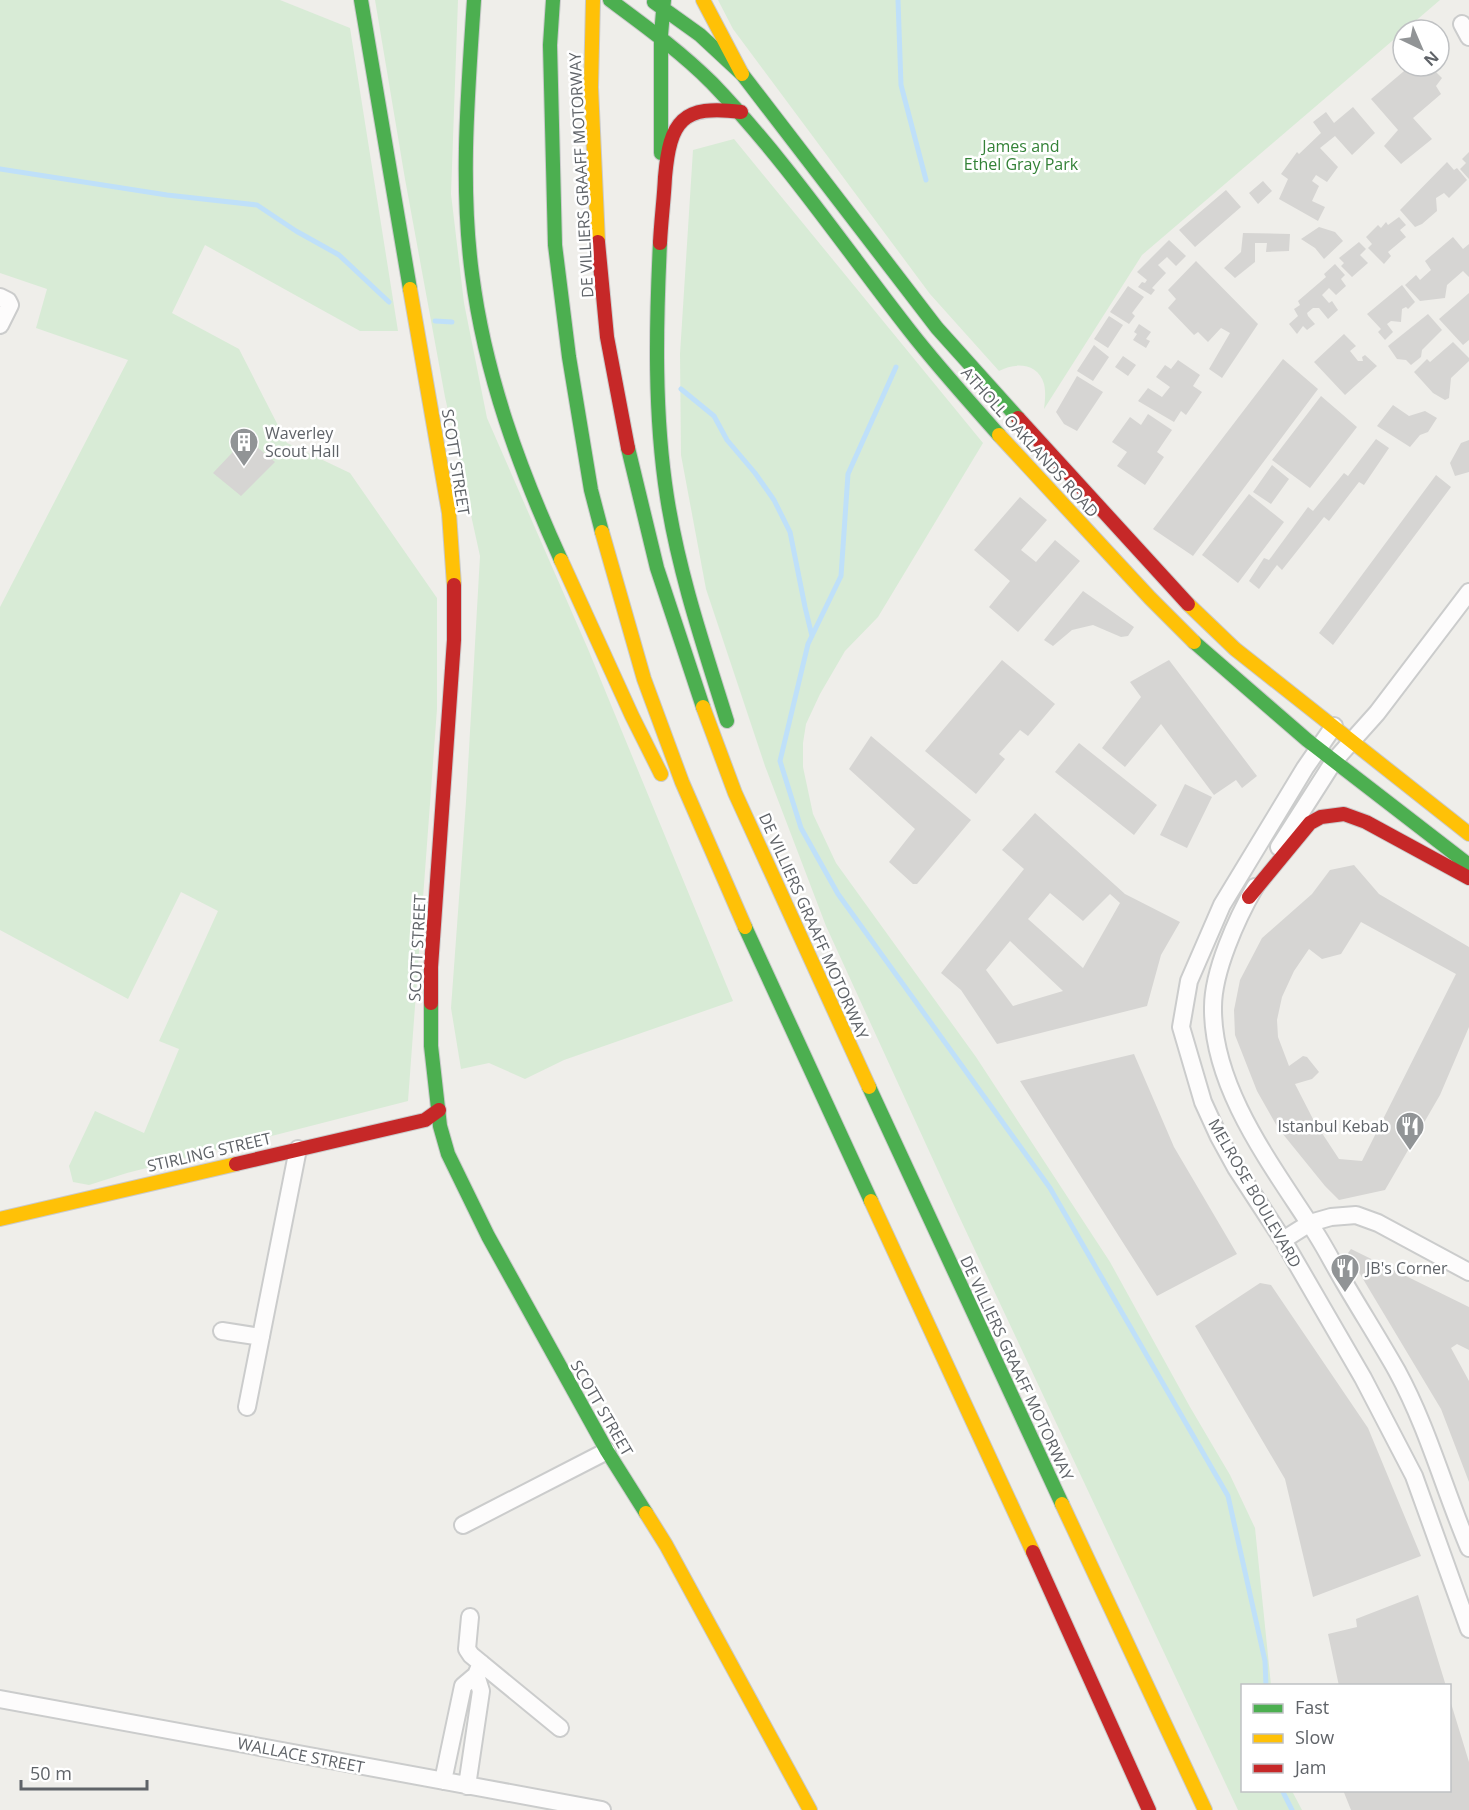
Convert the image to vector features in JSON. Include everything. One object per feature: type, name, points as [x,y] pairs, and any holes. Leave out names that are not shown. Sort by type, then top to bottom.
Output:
[{"type":"main road","points":[[474,0],[467,124],[467,212],[472,272],[493,380],[508,432],[552,540],[650,754],[722,878]]},
{"type":"main road","points":[[553,0],[550,45],[555,245],[569,357],[591,490],[644,679],[682,782],[722,878],[1000,1480],[1149,1810]]},
{"type":"main road","name":"DE VILLIERS GRAAFF MOTORWAY","points":[[593,0],[591,87],[598,238],[607,338],[632,468],[657,568],[693,681],[735,793],[908,1173],[1205,1810]]},
{"type":"main road","name":"ATHOLL OAKLANDS ROAD","points":[[610,0],[661,35],[741,112],[768,144],[908,330],[1008,444],[1140,586],[1212,659],[1334,761],[1469,865]]},
{"type":"main road","name":"ATHOLL OAKLANDS ROAD","points":[[651,0],[664,4],[713,45],[742,74],[937,328],[1181,598],[1211,628],[1254,665],[1469,834]]},
{"type":"main road","points":[[703,0],[742,74]]},
{"type":"main road","name":"SCOTT STREET","points":[[363,2],[378,108],[448,513],[454,579],[452,694],[431,967],[431,1046],[441,1126],[448,1154],[488,1236],[607,1451],[666,1545],[810,1810]]},
{"type":"main road","points":[[664,4],[661,35],[661,208],[658,290],[661,430],[669,509],[683,571],[732,740],[735,793]]},
{"type":"main road","points":[[661,208],[668,150],[677,126],[691,114],[706,110],[741,112]]},
{"type":"main road","points":[[1249,897],[1310,823],[1334,814],[1344,814],[1366,822],[1469,879]]},
{"type":"main road","name":"STIRLING STREET","points":[[0,1219],[425,1120],[439,1110]]},
{"type":"main road","points":[[425,1120],[441,1126]]},
{"type":"street","points":[[0,326],[10,305],[1,297]]},
{"type":"street","name":"MELROSE BOULEVARD","points":[[1469,592],[1377,713],[1334,761],[1249,897],[1229,942],[1216,982],[1213,1005],[1219,1058],[1233,1095],[1283,1185],[1310,1223],[1397,1371],[1429,1439],[1469,1549]]},
{"type":"street","name":"MELROSE BOULEVARD","points":[[1334,726],[1318,748],[1222,905],[1189,981],[1181,1027],[1203,1102],[1236,1168],[1283,1240],[1385,1417],[1414,1476],[1469,1629]]},
{"type":"street","points":[[247,1407],[298,1149]]},
{"type":"street","points":[[1283,1240],[1310,1223],[1339,1215],[1356,1215],[1378,1223],[1469,1272]]},
{"type":"street","points":[[222,1331],[261,1337]]},
{"type":"street","points":[[463,1526],[607,1451]]},
{"type":"street","points":[[1443,1560],[1469,1549]]},
{"type":"street","points":[[470,1617],[467,1649],[479,1669],[560,1728]]},
{"type":"street","points":[[443,1781],[463,1686],[479,1669]]},
{"type":"street","points":[[467,1786],[481,1691],[479,1669]]},
{"type":"street","name":"WALLACE STREET","points":[[0,1699],[602,1810]]},
{"type":"green space","points":[[0,0],[280,0],[350,28],[398,331],[360,331],[205,245],[172,313],[239,349],[287,443],[350,473],[437,598],[437,709],[408,1101],[127,1173],[89,1185],[73,1182],[69,1166],[95,1111],[144,1133],[179,1049],[159,1041],[218,911],[181,892],[128,999],[0,930],[0,607],[128,360],[36,328],[47,289],[0,273]]},
{"type":"green space","points":[[375,0],[458,0],[451,194],[464,303],[487,418],[588,649],[733,1001],[564,1060],[525,1079],[489,1063],[461,1069],[451,1008],[480,556],[445,397]]},
{"type":"green space","name":"James and Ethel Gray Park","points":[[718,0],[1440,0],[1419,18],[1391,18],[1391,42],[1142,255],[1044,409],[1044,384],[1037,372],[1025,366],[1012,366],[999,371],[930,294],[733,29]]},
{"type":"green space","points":[[734,139],[983,443],[878,617],[845,651],[806,724],[803,767],[813,814],[836,863],[976,1057],[1110,1262],[1230,1475],[1255,1528],[1271,1684],[1241,1684],[1241,1792],[1293,1792],[1302,1810],[1238,1810],[957,1212],[826,926],[765,766],[706,589],[681,455],[680,354],[693,150]]},
{"type":"building","points":[[1396,78],[1442,78],[1436,86],[1441,94],[1413,118],[1432,139],[1401,164],[1384,146],[1398,130],[1371,99]]},
{"type":"building","points":[[1353,107],[1375,133],[1352,155],[1335,136],[1320,148],[1338,167],[1327,182],[1316,175],[1312,181],[1319,186],[1312,201],[1325,207],[1318,221],[1279,199],[1288,179],[1281,174],[1297,152],[1299,154],[1321,133],[1313,122],[1326,112],[1334,123]]},
{"type":"building","points":[[1469,152],[1469,179],[1460,169],[1466,163],[1462,159]]},
{"type":"building","points":[[1447,162],[1454,170],[1457,168],[1467,180],[1449,198],[1444,193],[1436,198],[1437,211],[1415,227],[1400,210]]},
{"type":"building","points":[[1263,181],[1272,191],[1258,204],[1249,193]]},
{"type":"building","points":[[1226,190],[1241,207],[1195,247],[1179,230]]},
{"type":"building","points":[[1399,217],[1406,225],[1400,230],[1406,237],[1388,252],[1391,256],[1384,264],[1368,248],[1372,244],[1366,237],[1378,225],[1381,228],[1386,222],[1388,225]]},
{"type":"building","points":[[1319,227],[1335,232],[1343,241],[1324,259],[1315,248],[1301,239]]},
{"type":"building","points":[[1243,233],[1290,234],[1289,251],[1266,252],[1267,243],[1255,243],[1255,262],[1235,278],[1224,268],[1241,252]]},
{"type":"building","points":[[1453,237],[1463,249],[1469,244],[1469,277],[1463,271],[1447,285],[1445,298],[1420,301],[1405,285],[1416,275],[1420,280],[1431,270],[1425,261]]},
{"type":"building","points":[[1169,240],[1186,256],[1176,266],[1167,257],[1158,265],[1166,273],[1152,288],[1155,290],[1151,295],[1138,287],[1147,280],[1137,272]]},
{"type":"building","points":[[1359,242],[1366,249],[1360,255],[1368,263],[1352,277],[1341,266],[1344,263],[1339,258]]},
{"type":"building","points":[[1196,261],[1258,324],[1222,378],[1209,369],[1230,333],[1221,328],[1208,342],[1198,332],[1194,335],[1168,308],[1176,299],[1168,290]]},
{"type":"building","points":[[1335,264],[1345,275],[1341,279],[1346,286],[1336,295],[1329,288],[1322,295],[1329,303],[1332,301],[1338,310],[1328,319],[1319,308],[1313,308],[1307,313],[1315,324],[1307,330],[1303,326],[1297,334],[1289,324],[1298,316],[1294,309],[1300,305],[1298,301],[1326,277],[1324,274]]},
{"type":"building","points":[[1402,285],[1415,302],[1408,309],[1406,307],[1402,309],[1401,322],[1391,321],[1387,324],[1393,332],[1385,340],[1378,332],[1381,329],[1367,314]]},
{"type":"building","points":[[1128,286],[1144,297],[1132,313],[1135,316],[1129,324],[1110,312]]},
{"type":"building","points":[[1469,293],[1469,340],[1463,345],[1439,319]]},
{"type":"building","points":[[1428,314],[1442,330],[1422,350],[1421,357],[1411,365],[1406,360],[1397,359],[1388,346]]},
{"type":"building","points":[[1109,316],[1123,325],[1108,348],[1094,339]]},
{"type":"building","points":[[1139,324],[1151,332],[1146,339],[1150,341],[1146,348],[1133,340],[1137,334],[1134,332]]},
{"type":"building","points":[[1344,334],[1356,346],[1350,351],[1358,361],[1363,361],[1362,357],[1365,355],[1377,366],[1345,395],[1314,362]]},
{"type":"building","points":[[1453,342],[1469,358],[1469,361],[1451,378],[1449,398],[1445,400],[1433,393],[1414,372],[1427,359],[1430,362]]},
{"type":"building","points":[[1094,345],[1109,357],[1093,381],[1077,371]]},
{"type":"building","points":[[1123,356],[1136,365],[1128,376],[1115,367]]},
{"type":"building","points":[[1283,359],[1318,389],[1193,556],[1153,529]]},
{"type":"building","points":[[1178,360],[1200,375],[1193,386],[1202,392],[1186,415],[1181,411],[1174,422],[1138,401],[1148,388],[1162,397],[1170,387],[1156,377],[1165,365],[1171,369]]},
{"type":"building","points":[[1077,376],[1103,392],[1077,431],[1064,424],[1056,412]]},
{"type":"building","points":[[1321,396],[1357,427],[1310,488],[1272,460]]},
{"type":"building","points":[[1393,405],[1409,416],[1425,411],[1437,418],[1428,432],[1420,435],[1410,447],[1377,426]]},
{"type":"building","points":[[1148,414],[1172,430],[1157,452],[1164,457],[1145,485],[1117,466],[1127,452],[1112,442],[1130,417],[1141,425]]},
{"type":"building","name":"Waverley Scout Hall","points":[[246,438],[275,462],[241,496],[213,473]]},
{"type":"building","points":[[1376,439],[1389,448],[1364,485],[1359,482],[1329,521],[1324,517],[1282,570],[1277,565],[1259,589],[1249,581],[1264,558],[1269,560],[1308,507],[1313,511],[1344,473],[1348,476]]},
{"type":"building","points":[[1469,440],[1469,472],[1455,476],[1450,463],[1461,443]]},
{"type":"building","points":[[1272,465],[1289,479],[1271,504],[1253,492]]},
{"type":"building","points":[[1436,475],[1451,487],[1333,645],[1319,633]]},
{"type":"building","points":[[1249,494],[1284,522],[1238,583],[1202,555]]},
{"type":"building","points":[[1020,497],[1047,520],[1021,550],[1036,562],[1055,540],[1080,561],[1018,632],[989,607],[1010,581],[974,550]]},
{"type":"building","points":[[1083,591],[1134,627],[1128,636],[1121,637],[1093,625],[1072,630],[1053,646],[1044,640]]},
{"type":"building","points":[[1002,660],[1055,704],[1028,736],[1020,730],[999,754],[1005,759],[976,794],[925,751]]},
{"type":"building","points":[[1169,660],[1257,776],[1242,788],[1236,780],[1214,795],[1161,724],[1125,767],[1102,748],[1141,697],[1130,682]]},
{"type":"building","points":[[871,736],[971,820],[917,884],[913,884],[889,862],[915,829],[849,769]]},
{"type":"building","points":[[1079,743],[1157,805],[1134,835],[1055,772]]},
{"type":"building","points":[[1185,784],[1212,797],[1187,848],[1160,835]]},
{"type":"building","points":[[1035,813],[1125,894],[1180,922],[1161,955],[1147,1006],[997,1044],[961,990],[941,973],[1024,869],[1002,850]],"holes":[[[1050,893],[1083,921],[1110,894],[1120,903],[1083,968],[1028,919]],[[1010,941],[1063,991],[1013,1006],[986,970]]]},
{"type":"building","points":[[1354,865],[1379,894],[1469,947],[1469,1027],[1440,1095],[1385,1190],[1339,1200],[1278,1128],[1257,1091],[1235,1035],[1234,1010],[1240,980],[1262,938],[1312,894],[1330,870]],"holes":[[[1361,922],[1456,974],[1362,1161],[1339,1159],[1314,1121],[1295,1084],[1312,1079],[1319,1072],[1307,1057],[1303,1056],[1289,1066],[1278,1037],[1277,1020],[1282,997],[1294,971],[1309,949],[1322,959],[1341,954]]]},
{"type":"building","points":[[1134,1054],[1174,1147],[1237,1254],[1157,1296],[1020,1081]]},
{"type":"building","points":[[1351,1249],[1469,1307],[1469,1350],[1457,1344],[1451,1348],[1469,1381],[1469,1482],[1441,1409],[1351,1259],[1348,1253]]},
{"type":"building","points":[[1260,1283],[1271,1285],[1368,1428],[1421,1556],[1313,1597],[1285,1479],[1195,1326]]},
{"type":"building","points":[[1418,1595],[1445,1684],[1339,1684],[1328,1634],[1357,1627],[1356,1619]]},
{"type":"building","points":[[1451,1703],[1469,1762],[1469,1810],[1351,1810],[1344,1792],[1451,1792]]},
{"type":"waterway","points":[[898,0],[901,85],[926,180]]},
{"type":"waterway","points":[[0,169],[167,195],[257,205],[296,231],[339,255],[389,302]]},
{"type":"waterway","points":[[435,321],[452,322]]},
{"type":"waterway","points":[[896,367],[848,474],[841,576],[808,644],[780,761],[801,828],[838,894],[1050,1188],[1228,1496],[1265,1661],[1266,1684]]},
{"type":"waterway","points":[[681,389],[714,416],[727,440],[774,500],[790,532],[812,636]]},
{"type":"waterway","points":[[1283,1792],[1292,1810]]},
{"type":"traffic: fast","points":[[361,0],[410,289]]},
{"type":"traffic: fast","points":[[474,0],[466,171],[466,206],[472,274],[485,348],[495,385],[531,491],[561,560]]},
{"type":"traffic: fast","points":[[553,0],[550,45],[555,245],[569,357],[591,490],[602,532]]},
{"type":"traffic: fast","points":[[610,0],[688,61],[739,112],[790,173],[921,344],[999,435]]},
{"type":"traffic: fast","points":[[661,153],[661,35],[664,0]]},
{"type":"traffic: fast","points":[[654,2],[700,35],[742,74],[937,328],[1018,418]]},
{"type":"traffic: fast","points":[[660,243],[657,370],[660,434],[667,497],[685,582],[727,721]]},
{"type":"traffic: fast","points":[[628,448],[657,568],[703,707]]},
{"type":"traffic: fast","points":[[1194,642],[1307,740],[1469,865]]},
{"type":"traffic: fast","points":[[745,927],[871,1201]]},
{"type":"traffic: fast","points":[[431,1003],[431,1046],[440,1126],[448,1154],[488,1236],[607,1451],[646,1513]]},
{"type":"traffic: fast","points":[[869,1087],[1062,1504]]},
{"type":"traffic: slow","points":[[593,0],[591,87],[598,242]]},
{"type":"traffic: slow","points":[[703,0],[742,74]]},
{"type":"traffic: slow","points":[[410,289],[449,513],[454,585]]},
{"type":"traffic: slow","points":[[999,435],[1150,598],[1194,642]]},
{"type":"traffic: slow","points":[[602,532],[644,679],[682,782],[745,927]]},
{"type":"traffic: slow","points":[[561,560],[661,774]]},
{"type":"traffic: slow","points":[[1188,604],[1235,649],[1469,834]]},
{"type":"traffic: slow","points":[[703,707],[735,793],[869,1087]]},
{"type":"traffic: slow","points":[[0,1219],[236,1164]]},
{"type":"traffic: slow","points":[[871,1201],[1033,1552]]},
{"type":"traffic: slow","points":[[1062,1504],[1205,1810]]},
{"type":"traffic: slow","points":[[646,1513],[666,1545],[810,1810]]},
{"type":"traffic: jam","points":[[660,243],[667,158],[676,130],[683,120],[692,114],[721,110],[741,112]]},
{"type":"traffic: jam","points":[[598,242],[607,337],[628,448]]},
{"type":"traffic: jam","points":[[1018,418],[1188,604]]},
{"type":"traffic: jam","points":[[431,1003],[431,967],[454,640],[454,585]]},
{"type":"traffic: jam","points":[[1249,897],[1310,823],[1321,817],[1344,814],[1366,822],[1469,878]]},
{"type":"traffic: jam","points":[[236,1164],[425,1120],[439,1110]]},
{"type":"traffic: jam","points":[[1033,1552],[1149,1810]]},
{"type":"place","name":"Waverley Scout Hall","points":[[244,468]]},
{"type":"place","name":"Istanbul Kebab","points":[[1410,1152]]},
{"type":"place","name":"JB's Corner","points":[[1345,1294]]}]
